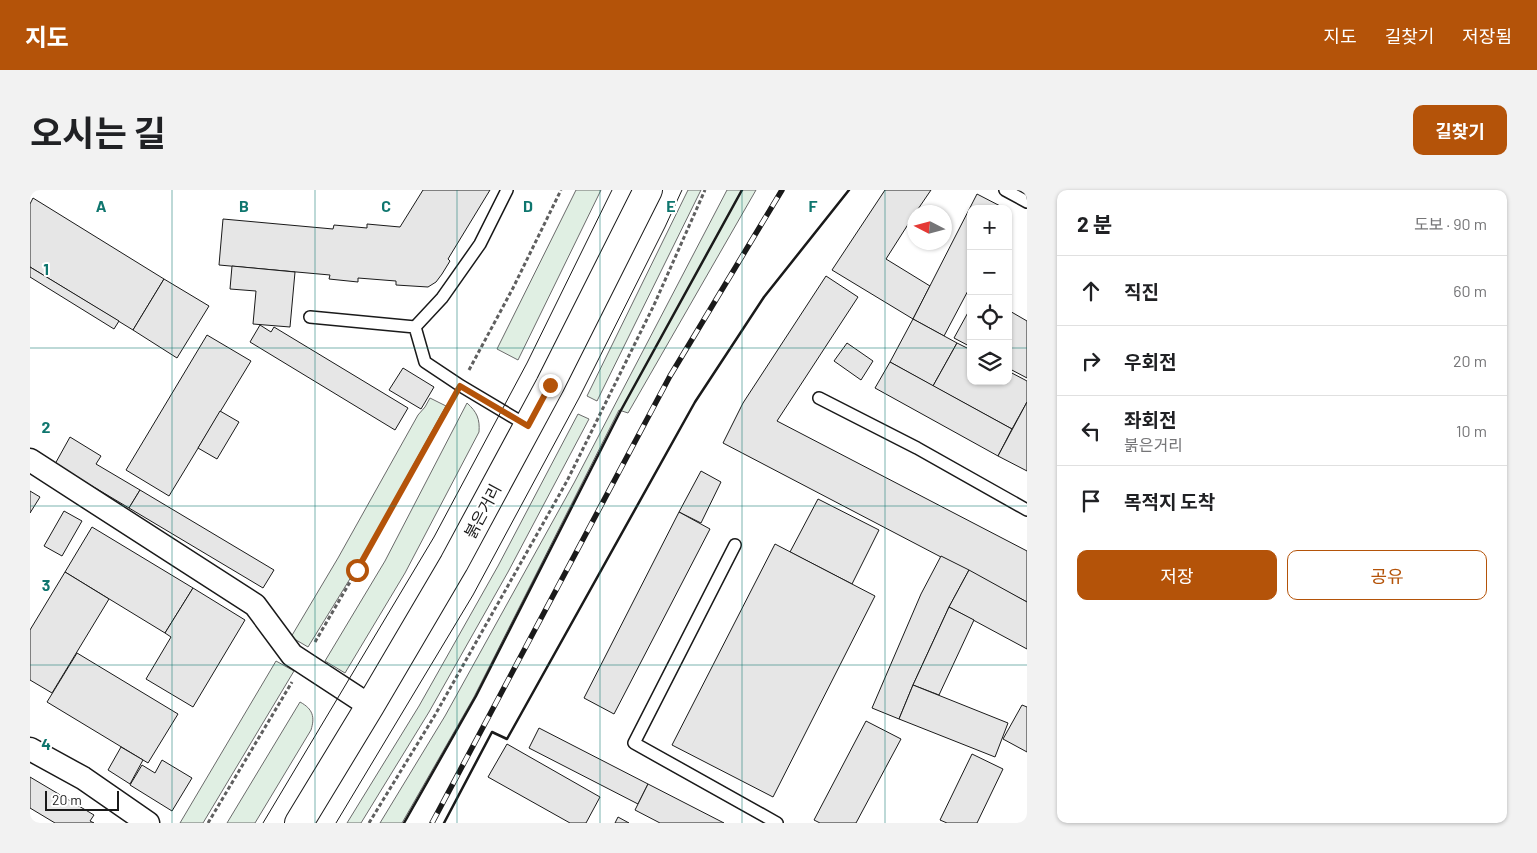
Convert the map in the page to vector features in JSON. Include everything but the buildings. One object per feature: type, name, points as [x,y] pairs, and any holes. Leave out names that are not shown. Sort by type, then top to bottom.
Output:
[{"type":"main road","name":"붉은거리","points":[[299,823],[454,563],[550,385],[648,190]]},
{"type":"street","points":[[30,460],[255,605],[292,655],[370,706]]},
{"type":"street","points":[[30,749],[83,778],[148,823]]},
{"type":"lane","points":[[415,327],[442,298],[480,244],[507,190]]},
{"type":"lane","points":[[1005,190],[1027,202]]},
{"type":"lane","points":[[310,317],[415,327]]},
{"type":"lane","points":[[415,327],[426,362],[460,386],[528,426]]},
{"type":"lane","points":[[820,398],[917,448],[1027,510]]},
{"type":"lane","points":[[735,545],[634,743],[777,823]]},
{"type":"path","points":[[208,823],[357,570],[460,386],[513,288],[561,190]]},
{"type":"path","points":[[369,823],[435,716],[567,481],[654,305],[705,190]]},
{"type":"green space","points":[[576,190],[601,190],[518,360],[497,349]]},
{"type":"green space","points":[[688,190],[701,190],[597,401],[587,396]]},
{"type":"green space","points":[[727,190],[756,190],[628,413],[619,410],[474,697],[402,823],[380,823],[445,716],[574,483]]},
{"type":"green space","points":[[430,398],[446,406],[356,569],[308,647],[291,637],[338,558],[418,415]]},
{"type":"green space","points":[[467,403],[477,416],[479,432],[405,573],[345,673],[325,661],[385,561]]},
{"type":"green space","points":[[578,414],[589,419],[508,572],[429,712],[361,823],[347,823],[419,706],[498,566]]},
{"type":"green space","points":[[276,661],[294,671],[203,823],[180,823]]},
{"type":"green space","points":[[300,702],[312,714],[311,730],[255,823],[227,823]]},
{"type":"tram line","points":[[263,823],[434,537],[527,363],[612,190]]},
{"type":"tram line","points":[[336,823],[473,595],[579,398],[682,190]]},
{"type":"railway","points":[[432,823],[670,376],[782,190]]},
{"type":"wall","points":[[404,823],[476,696],[620,412],[742,190]]},
{"type":"wall","points":[[444,823],[492,732],[507,739],[695,402],[764,297],[849,190]]},
{"type":"route","points":[[357,570],[460,386],[528,426],[550,385]]}]
